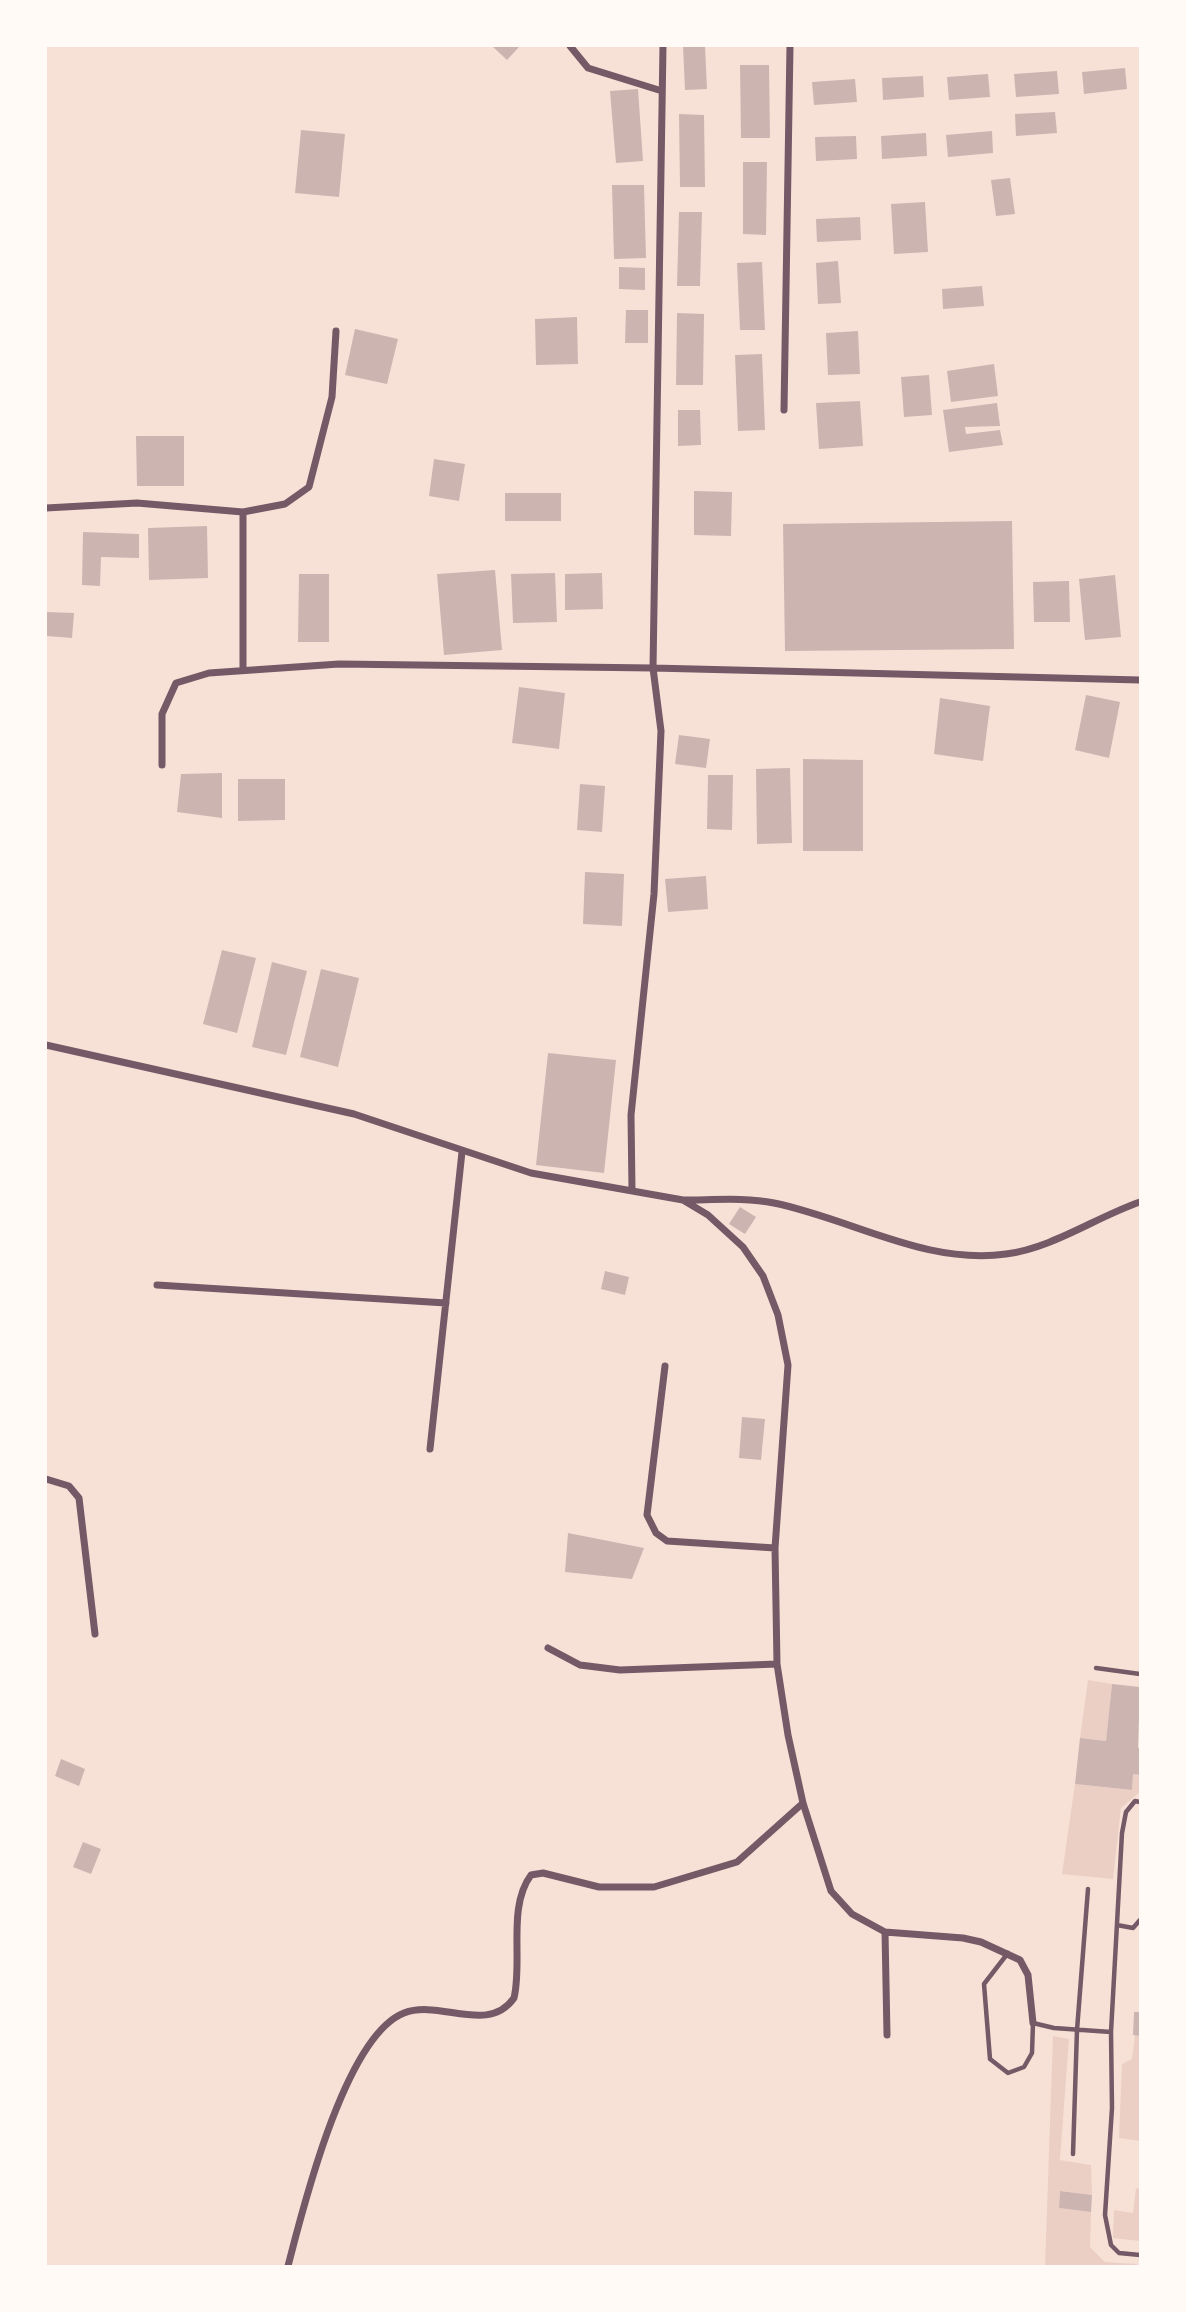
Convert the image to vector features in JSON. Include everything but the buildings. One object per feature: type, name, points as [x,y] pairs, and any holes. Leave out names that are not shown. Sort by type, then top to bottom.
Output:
[{"type":"street","points":[[570,46],[588,68],[662,91]]},
{"type":"street","points":[[632,1189],[631,1115],[654,894],[661,744],[653,668],[663,46]]},
{"type":"street","points":[[784,410],[790,46]]},
{"type":"street","points":[[46,508],[136,503],[243,512],[285,504],[309,486],[332,397],[336,331]]},
{"type":"street","points":[[243,512],[243,669]]},
{"type":"street","points":[[162,765],[162,714],[176,683],[209,673],[243,669],[339,664],[653,668],[1140,680]]},
{"type":"street","points":[[46,1045],[354,1114],[531,1173],[683,1200],[772,1202],[915,1247],[970,1257],[1009,1254],[1055,1239],[1140,1202]]},
{"type":"street","points":[[430,1449],[462,1152]]},
{"type":"street","points":[[683,1200],[708,1215],[743,1247],[763,1276],[778,1315],[788,1365],[775,1548],[777,1664],[788,1735],[803,1803],[831,1891],[852,1914],[885,1932],[963,1938],[1020,1960],[1028,1975],[1033,2023]]},
{"type":"street","points":[[157,1285],[446,1303]]},
{"type":"street","points":[[665,1366],[646,1515],[656,1533],[667,1541],[775,1548]]},
{"type":"street","points":[[46,1479],[69,1486],[79,1498],[95,1634]]},
{"type":"street","points":[[548,1648],[580,1665],[620,1671],[777,1664]]},
{"type":"street","points":[[288,2266],[318,2155],[361,2059],[379,2031],[390,2019],[407,2011],[493,2015],[506,2009],[514,1998],[520,1910],[525,1883],[531,1875],[543,1872],[599,1887],[631,1889],[665,1885],[737,1862],[803,1803]]},
{"type":"street","points":[[885,1932],[887,2035]]},
{"type":"lane","points":[[1096,1668],[1140,1674]]},
{"type":"lane","points":[[1140,1802],[1135,1801],[1126,1812],[1122,1833],[1111,2032],[1112,2108],[1106,2234],[1119,2253],[1140,2255]]},
{"type":"lane","points":[[1073,2154],[1077,2030],[1088,1889]]},
{"type":"lane","points":[[1117,1925],[1133,1927],[1140,1920]]},
{"type":"lane","points":[[1008,1954],[984,1984],[990,2059],[1008,2073],[1024,2067],[1032,2053],[1033,2023],[1111,2032]]},
{"type":"shaded area","points":[[1088,1680],[1112,1684],[1106,1741],[1080,1738]]},
{"type":"shaded area","points":[[1133,1774],[1140,1775],[1140,1792],[1121,1808],[1113,1879],[1062,1874],[1075,1784],[1132,1790]]},
{"type":"shaded area","points":[[1135,2035],[1140,2036],[1140,2141],[1119,2138],[1122,2064],[1132,2059]]},
{"type":"shaded area","points":[[1053,2036],[1069,2039],[1060,2160],[1091,2165],[1092,2195],[1060,2191],[1059,2208],[1091,2212],[1090,2247],[1105,2262],[1137,2264],[1136,2266],[1045,2266]]},
{"type":"shaded area","points":[[1136,2188],[1140,2189],[1140,2241],[1113,2238],[1114,2210],[1133,2213]]}]
